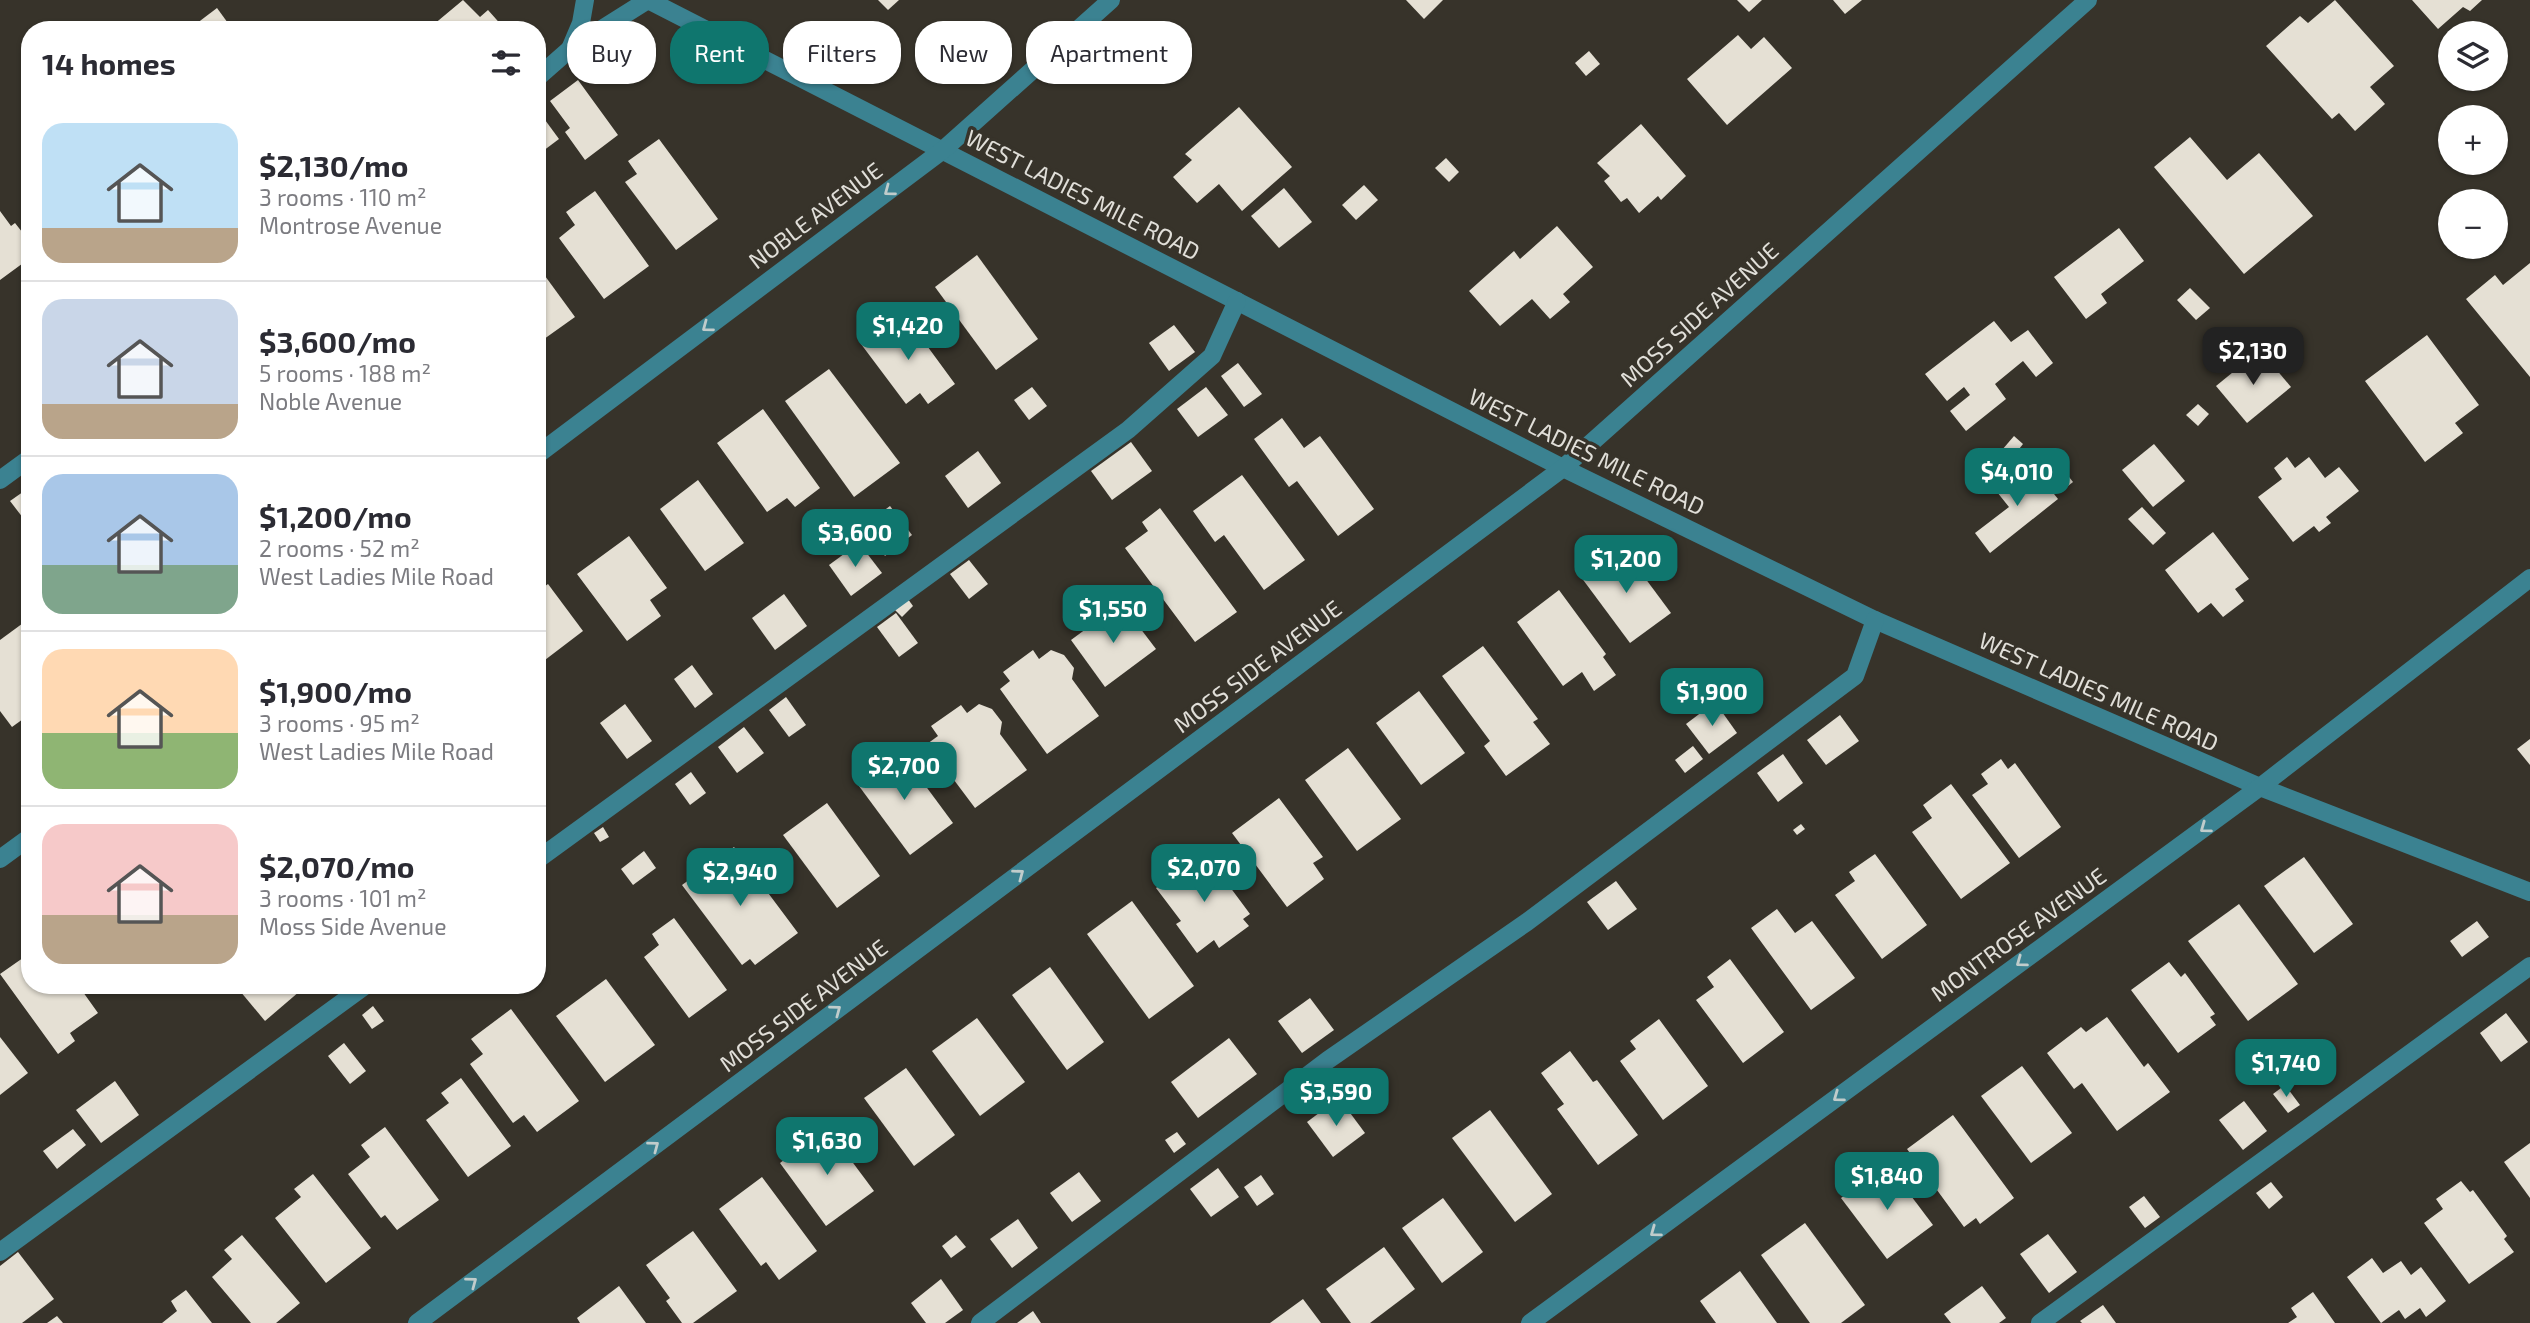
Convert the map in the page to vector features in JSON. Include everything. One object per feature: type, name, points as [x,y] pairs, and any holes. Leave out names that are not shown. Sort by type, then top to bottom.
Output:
[{"type":"street","points":[[581,21],[585,0]]},
{"type":"street","points":[[615,21],[648,0]]},
{"type":"street","name":"WEST LADIES MILE ROAD","points":[[648,0],[1563,468],[1875,620],[2260,787],[2530,892]]},
{"type":"street","name":"NOBLE AVENUE","points":[[546,448],[943,149],[1111,0]]},
{"type":"street","name":"MOSS SIDE AVENUE","points":[[417,1323],[1563,468],[2088,0]]},
{"type":"street","points":[[546,70],[567,52]]},
{"type":"street","points":[[546,853],[1128,430],[1212,356],[1237,301]]},
{"type":"street","points":[[0,480],[21,465]]},
{"type":"street","name":"MONTROSE AVENUE","points":[[1530,1323],[2260,787],[2530,578]]},
{"type":"street","points":[[980,1323],[1328,1060],[1527,922],[1855,676],[1875,620]]},
{"type":"street","points":[[0,859],[21,844]]},
{"type":"street","points":[[2040,1323],[2530,966]]},
{"type":"street","points":[[0,1252],[354,994]]},
{"type":"building","points":[[463,0],[480,17],[488,10],[498,21],[438,21]]},
{"type":"building","points":[[878,0],[899,0],[888,10]]},
{"type":"building","points":[[1406,0],[1443,0],[1424,19]]},
{"type":"building","points":[[1737,0],[1762,0],[1749,12]]},
{"type":"building","points":[[1833,0],[1862,0],[1845,14]]},
{"type":"building","points":[[2335,0],[2394,66],[2370,87],[2385,104],[2355,131],[2339,113],[2332,119],[2266,46],[2300,16],[2308,23]]},
{"type":"building","points":[[2412,0],[2482,0],[2470,11],[2463,7],[2447,21],[2438,21],[2438,29]]},
{"type":"building","points":[[217,8],[226,21],[200,21]]},
{"type":"building","points":[[1738,35],[1751,49],[1764,37],[1792,68],[1727,125],[1687,79]]},
{"type":"building","points":[[1589,51],[1600,64],[1586,76],[1575,63]]},
{"type":"building","points":[[573,84],[581,84],[618,135],[585,160],[565,132],[570,128],[550,101]]},
{"type":"building","points":[[1239,107],[1292,167],[1242,211],[1219,184],[1197,203],[1173,177],[1192,160],[1185,154]]},
{"type":"building","points":[[546,121],[559,139],[546,149]]},
{"type":"building","points":[[1641,124],[1686,176],[1661,200],[1658,196],[1639,213],[1627,198],[1621,202],[1604,181],[1610,176],[1597,163]]},
{"type":"building","points":[[2190,137],[2227,180],[2259,153],[2313,216],[2244,274],[2154,167]]},
{"type":"building","points":[[659,139],[718,219],[676,250],[625,182],[637,174],[628,161]]},
{"type":"building","points":[[1446,158],[1459,172],[1449,182],[1435,168]]},
{"type":"building","points":[[1364,185],[1378,200],[1356,220],[1342,205]]},
{"type":"building","points":[[1284,188],[1312,222],[1279,248],[1251,216]]},
{"type":"building","points":[[595,191],[649,266],[604,299],[559,238],[575,225],[566,212]]},
{"type":"building","points":[[0,211],[11,226],[15,223],[21,231],[21,265],[0,280]]},
{"type":"building","points":[[1557,226],[1593,267],[1563,294],[1570,302],[1550,319],[1532,299],[1500,326],[1469,291],[1514,251],[1520,259]]},
{"type":"building","points":[[2119,228],[2144,261],[2101,294],[2107,303],[2086,319],[2054,277]]},
{"type":"building","points":[[977,255],[1038,339],[996,370],[935,287]]},
{"type":"building","points":[[2530,263],[2530,377],[2466,299],[2495,275],[2503,285]]},
{"type":"building","points":[[546,277],[575,317],[546,338]]},
{"type":"building","points":[[2190,288],[2210,308],[2196,320],[2177,300]]},
{"type":"building","points":[[903,313],[955,384],[928,404],[920,393],[906,404],[861,344]]},
{"type":"building","points":[[1994,321],[2011,342],[2028,330],[2053,363],[2036,377],[2023,361],[1995,384],[2006,399],[1966,431],[1950,411],[1970,395],[1964,387],[1947,401],[1925,374]]},
{"type":"building","points":[[1174,325],[1195,352],[1169,371],[1149,343]]},
{"type":"building","points":[[2427,335],[2479,405],[2455,423],[2463,433],[2425,462],[2365,381]]},
{"type":"building","points":[[2260,350],[2291,387],[2247,423],[2216,386]]},
{"type":"building","points":[[1238,363],[1262,394],[1244,407],[1221,376]]},
{"type":"building","points":[[829,369],[900,463],[854,497],[785,401]]},
{"type":"building","points":[[1032,387],[1047,406],[1029,420],[1014,400]]},
{"type":"building","points":[[1206,387],[1228,415],[1198,437],[1177,409]]},
{"type":"building","points":[[2198,404],[2209,414],[2198,426],[2186,415]]},
{"type":"building","points":[[763,409],[820,488],[795,507],[787,498],[767,512],[717,443]]},
{"type":"building","points":[[1282,418],[1304,448],[1320,436],[1374,509],[1338,536],[1297,481],[1289,487],[1254,439]]},
{"type":"building","points":[[2014,436],[2023,444],[2012,458],[2002,450]]},
{"type":"building","points":[[1131,442],[1152,471],[1112,500],[1091,471]]},
{"type":"building","points":[[2154,444],[2185,481],[2153,507],[2122,470]]},
{"type":"building","points":[[978,451],[1001,483],[968,508],[945,476]]},
{"type":"building","points":[[2287,457],[2295,468],[2309,457],[2325,478],[2339,467],[2359,491],[2326,517],[2331,523],[2319,532],[2314,526],[2293,542],[2258,497],[2282,479],[2274,468]]},
{"type":"building","points":[[2031,465],[2058,499],[1990,553],[1975,533],[2009,507],[1997,492]]},
{"type":"building","points":[[2062,468],[2073,482],[2059,493],[2047,480]]},
{"type":"building","points":[[1242,475],[1305,560],[1264,590],[1224,535],[1215,542],[1193,511]]},
{"type":"building","points":[[698,480],[744,543],[705,571],[660,509]]},
{"type":"building","points":[[21,493],[21,515],[10,501]]},
{"type":"building","points":[[890,506],[912,535],[885,556],[863,526]]},
{"type":"building","points":[[2142,507],[2166,533],[2153,545],[2128,519]]},
{"type":"building","points":[[1160,508],[1237,612],[1195,642],[1125,548],[1148,531],[1142,522]]},
{"type":"building","points":[[2213,532],[2249,579],[2235,589],[2244,601],[2223,617],[2211,603],[2198,613],[2165,570]]},
{"type":"building","points":[[629,536],[667,588],[650,600],[661,616],[627,641],[577,574]]},
{"type":"building","points":[[859,543],[882,573],[851,596],[829,565]]},
{"type":"building","points":[[1622,547],[1671,613],[1630,643],[1581,577]]},
{"type":"building","points":[[969,560],[988,584],[969,599],[950,574]]},
{"type":"building","points":[[548,584],[583,631],[546,659]]},
{"type":"building","points":[[1559,590],[1606,654],[1603,657],[1616,675],[1594,691],[1582,672],[1563,686],[1517,622]]},
{"type":"building","points":[[784,594],[807,626],[775,650],[752,618]]},
{"type":"building","points":[[905,595],[913,606],[902,617],[890,605]]},
{"type":"building","points":[[1121,603],[1156,649],[1105,687],[1071,640]]},
{"type":"building","points":[[896,613],[918,643],[899,657],[877,627]]},
{"type":"building","points":[[21,625],[21,720],[12,727],[0,711],[0,640]]},
{"type":"building","points":[[1483,646],[1538,719],[1533,722],[1550,744],[1506,776],[1484,746],[1490,741],[1442,676]]},
{"type":"building","points":[[1033,650],[1039,659],[1051,650],[1064,655],[1074,668],[1072,679],[1099,716],[1047,754],[1000,689],[1010,681],[1003,672]]},
{"type":"building","points":[[692,665],[713,694],[695,708],[674,679]]},
{"type":"building","points":[[1419,691],[1465,753],[1421,785],[1376,723]]},
{"type":"building","points":[[786,697],[806,725],[789,737],[769,710]]},
{"type":"building","points":[[1715,702],[1737,733],[1709,754],[1686,724]]},
{"type":"building","points":[[625,704],[652,741],[627,759],[600,723]]},
{"type":"building","points":[[979,704],[992,709],[1002,722],[1000,734],[1027,770],[975,808],[927,744],[938,736],[931,726],[961,705],[967,713]]},
{"type":"building","points":[[1840,715],[1859,741],[1826,765],[1807,740]]},
{"type":"building","points":[[744,727],[764,753],[737,773],[718,747]]},
{"type":"building","points":[[2530,739],[2530,765],[2517,749]]},
{"type":"building","points":[[1693,746],[1703,759],[1685,773],[1675,760]]},
{"type":"building","points":[[1348,748],[1401,819],[1357,851],[1305,780]]},
{"type":"building","points":[[899,750],[953,823],[910,855],[856,782]]},
{"type":"building","points":[[1783,754],[1803,783],[1778,802],[1757,773]]},
{"type":"building","points":[[2001,759],[2008,769],[2015,763],[2061,827],[2019,858],[1972,795],[1988,784],[1981,774]]},
{"type":"building","points":[[691,772],[706,793],[690,805],[675,784]]},
{"type":"building","points":[[1951,784],[2010,863],[1961,899],[1912,832],[1932,818],[1923,805]]},
{"type":"building","points":[[1279,798],[1323,857],[1313,863],[1324,879],[1287,907],[1232,833]]},
{"type":"building","points":[[827,803],[880,876],[837,908],[783,835]]},
{"type":"building","points":[[1801,824],[1805,829],[1797,835],[1793,830]]},
{"type":"building","points":[[603,827],[609,837],[600,842],[594,833]]},
{"type":"building","points":[[734,847],[798,933],[755,965],[750,959],[742,965],[682,885]]},
{"type":"building","points":[[644,851],[656,868],[633,885],[621,869]]},
{"type":"building","points":[[1204,852],[1250,914],[1243,919],[1249,926],[1219,948],[1214,940],[1197,953],[1176,924],[1181,921],[1156,888]]},
{"type":"building","points":[[1875,854],[1927,925],[1882,959],[1835,895],[1855,881],[1849,872]]},
{"type":"building","points":[[2304,857],[2353,924],[2314,953],[2264,886]]},
{"type":"building","points":[[1616,881],[1637,909],[1608,930],[1587,902]]},
{"type":"building","points":[[1132,901],[1194,986],[1149,1019],[1087,934]]},
{"type":"building","points":[[2239,904],[2298,984],[2248,1021],[2188,941]]},
{"type":"building","points":[[1777,909],[1795,933],[1812,921],[1855,978],[1811,1010],[1751,928]]},
{"type":"building","points":[[674,918],[727,990],[689,1018],[644,957],[659,945],[652,934]]},
{"type":"building","points":[[2477,921],[2489,937],[2462,957],[2450,941]]},
{"type":"building","points":[[21,959],[21,994],[84,994],[98,1013],[70,1033],[75,1041],[58,1054],[0,974]]},
{"type":"building","points":[[1730,959],[1784,1032],[1743,1063],[1696,1000],[1714,987],[1707,977]]},
{"type":"building","points":[[2169,962],[2181,977],[2185,973],[2215,1014],[2210,1017],[2216,1025],[2178,1053],[2131,990]]},
{"type":"building","points":[[1050,967],[1104,1042],[1067,1070],[1012,995]]},
{"type":"building","points":[[606,979],[655,1045],[605,1082],[556,1016]]},
{"type":"building","points":[[242,994],[296,994],[265,1021]]},
{"type":"building","points":[[1310,998],[1334,1030],[1302,1053],[1278,1021]]},
{"type":"building","points":[[373,1006],[384,1021],[372,1029],[362,1015]]},
{"type":"building","points":[[511,1009],[579,1101],[537,1132],[524,1115],[513,1123],[470,1064],[483,1054],[471,1039]]},
{"type":"building","points":[[2506,1013],[2528,1042],[2501,1062],[2480,1033]]},
{"type":"building","points":[[2107,1017],[2144,1067],[2148,1063],[2170,1092],[2117,1131],[2082,1083],[2074,1089],[2047,1053],[2081,1027],[2086,1032]]},
{"type":"building","points":[[977,1018],[1025,1082],[980,1116],[932,1051]]},
{"type":"building","points":[[1659,1019],[1708,1086],[1663,1120],[1620,1061],[1636,1049],[1630,1041]]},
{"type":"building","points":[[0,1037],[28,1073],[0,1095]]},
{"type":"building","points":[[1229,1038],[1257,1074],[1198,1118],[1171,1082]]},
{"type":"building","points":[[344,1043],[366,1071],[350,1084],[328,1056]]},
{"type":"building","points":[[1570,1051],[1593,1082],[1597,1080],[1638,1135],[1598,1165],[1557,1109],[1564,1104],[1541,1073]]},
{"type":"building","points":[[2022,1066],[2072,1133],[2031,1163],[1981,1096]]},
{"type":"building","points":[[906,1068],[955,1135],[914,1166],[864,1098]]},
{"type":"building","points":[[461,1078],[511,1146],[468,1177],[426,1120],[449,1103],[441,1093]]},
{"type":"building","points":[[115,1081],[139,1115],[101,1143],[76,1110]]},
{"type":"building","points":[[2285,1085],[2300,1105],[2288,1113],[2273,1094]]},
{"type":"building","points":[[1339,1098],[1365,1133],[1333,1157],[1307,1122]]},
{"type":"building","points":[[2244,1101],[2267,1131],[2243,1150],[2219,1120]]},
{"type":"building","points":[[1490,1110],[1552,1194],[1515,1222],[1452,1138]]},
{"type":"building","points":[[1953,1115],[2014,1198],[1980,1224],[1976,1218],[1964,1227],[1907,1149]]},
{"type":"building","points":[[385,1127],[439,1200],[397,1230],[385,1215],[381,1218],[348,1174],[370,1157],[361,1145]]},
{"type":"building","points":[[827,1128],[874,1191],[826,1226],[780,1163]]},
{"type":"building","points":[[73,1129],[86,1145],[57,1169],[43,1151]]},
{"type":"building","points":[[1177,1132],[1186,1144],[1174,1153],[1165,1140]]},
{"type":"building","points":[[2530,1143],[2530,1198],[2504,1162]]},
{"type":"building","points":[[1887,1164],[1933,1225],[1887,1259],[1841,1198]]},
{"type":"building","points":[[1218,1168],[1239,1197],[1211,1217],[1190,1189]]},
{"type":"building","points":[[1079,1172],[1101,1201],[1072,1222],[1050,1193]]},
{"type":"building","points":[[313,1174],[371,1248],[326,1283],[275,1218],[301,1197],[294,1189]]},
{"type":"building","points":[[1261,1175],[1274,1194],[1257,1206],[1244,1187]]},
{"type":"building","points":[[762,1177],[817,1251],[779,1280],[766,1262],[761,1266],[719,1209]]},
{"type":"building","points":[[2461,1181],[2470,1192],[2473,1190],[2507,1236],[2504,1239],[2514,1252],[2469,1284],[2424,1223],[2443,1209],[2436,1199]]},
{"type":"building","points":[[2271,1182],[2283,1197],[2269,1209],[2256,1193]]},
{"type":"building","points":[[2144,1196],[2160,1217],[2145,1228],[2129,1207]]},
{"type":"building","points":[[1443,1198],[1483,1252],[1442,1283],[1402,1228]]},
{"type":"building","points":[[1018,1219],[1038,1248],[1012,1268],[990,1239]]},
{"type":"building","points":[[1805,1223],[1865,1305],[1841,1323],[1810,1323],[1761,1255]]},
{"type":"building","points":[[693,1231],[737,1291],[693,1323],[682,1323],[666,1301],[670,1298],[646,1265]]},
{"type":"building","points":[[2048,1234],[2077,1272],[2049,1293],[2020,1254]]},
{"type":"building","points":[[242,1235],[300,1303],[276,1323],[251,1323],[212,1277],[232,1259],[224,1250]]},
{"type":"building","points":[[956,1235],[966,1247],[951,1258],[942,1246]]},
{"type":"building","points":[[1384,1247],[1415,1289],[1370,1323],[1351,1323],[1326,1289]]},
{"type":"building","points":[[18,1252],[54,1299],[22,1323],[0,1323],[0,1266]]},
{"type":"building","points":[[2372,1258],[2383,1273],[2401,1261],[2411,1275],[2421,1267],[2446,1301],[2426,1317],[2420,1308],[2405,1319],[2399,1310],[2381,1323],[2347,1277]]},
{"type":"building","points":[[1740,1271],[1777,1323],[1716,1323],[1700,1301]]},
{"type":"building","points":[[941,1279],[963,1310],[945,1323],[926,1323],[911,1303]]},
{"type":"building","points":[[619,1286],[646,1323],[580,1323],[577,1318]]},
{"type":"building","points":[[1982,1286],[2006,1318],[1999,1323],[1951,1323],[1944,1314]]},
{"type":"building","points":[[186,1290],[212,1323],[162,1323],[177,1311],[171,1301]]},
{"type":"building","points":[[2313,1292],[2335,1323],[2288,1323],[2297,1317],[2291,1308]]},
{"type":"building","points":[[1303,1299],[1321,1323],[1270,1323]]},
{"type":"building","points":[[2103,1305],[2116,1323],[2080,1321]]},
{"type":"building","points":[[1033,1311],[1041,1323],[1017,1323]]},
{"type":"building","points":[[57,1316],[63,1323],[47,1323]]}]
